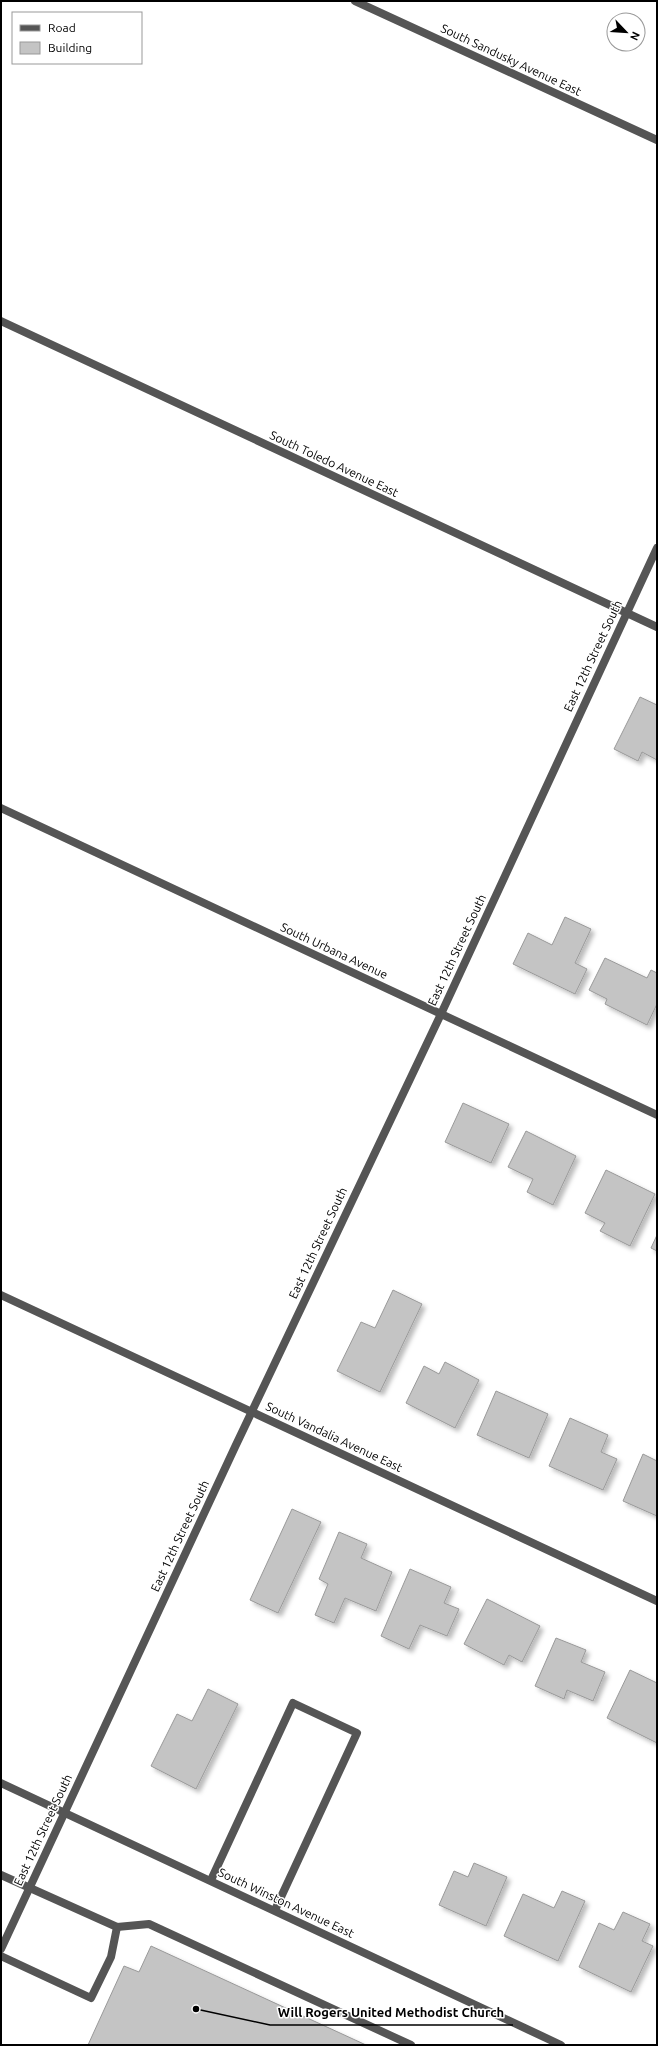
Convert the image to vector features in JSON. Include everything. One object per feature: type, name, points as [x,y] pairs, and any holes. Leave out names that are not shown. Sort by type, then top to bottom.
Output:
[{"type":"street","name":"South Sandusky Avenue East","points":[[355,1],[657,140]]},
{"type":"street","name":"South Toledo Avenue East","points":[[1,322],[657,627]]},
{"type":"street","name":"East 12th Street South","points":[[1,1949],[657,548]]},
{"type":"street","name":"South Urbana Avenue","points":[[1,808],[657,1115]]},
{"type":"street","name":"South Vandalia Avenue East","points":[[1,1295],[657,1601]]},
{"type":"street","points":[[211,1880],[293,1703],[307,1709],[357,1733],[275,1910]]},
{"type":"street","name":"South Winston Avenue East","points":[[1,1783],[561,2045]]},
{"type":"street","points":[[1,1875],[117,1927],[149,1924],[411,2045]]},
{"type":"street","points":[[1,1956],[91,1998],[111,1957],[117,1927]]},
{"type":"building","points":[[640,697],[657,705],[657,760],[642,752],[638,761],[614,749]]},
{"type":"building","points":[[565,917],[591,929],[575,963],[587,969],[575,994],[513,964],[528,933],[552,945]]},
{"type":"building","points":[[605,958],[647,978],[651,970],[657,973],[657,1004],[647,1025],[605,1004],[607,999],[589,990]]},
{"type":"building","points":[[463,1103],[509,1124],[491,1163],[445,1142]]},
{"type":"building","points":[[526,1131],[576,1156],[553,1205],[527,1192],[533,1179],[508,1167]]},
{"type":"building","points":[[606,1170],[655,1194],[630,1246],[600,1231],[605,1223],[585,1213]]},
{"type":"building","points":[[657,1235],[657,1251],[651,1248]]},
{"type":"building","points":[[393,1290],[422,1304],[380,1392],[337,1371],[361,1322],[375,1328]]},
{"type":"building","points":[[445,1362],[479,1380],[455,1428],[406,1403],[424,1366],[439,1374]]},
{"type":"building","points":[[496,1391],[548,1414],[529,1458],[477,1435]]},
{"type":"building","points":[[570,1418],[608,1435],[601,1452],[617,1459],[603,1490],[549,1466]]},
{"type":"building","points":[[643,1454],[657,1461],[657,1516],[623,1501]]},
{"type":"building","points":[[292,1509],[321,1522],[278,1613],[250,1600]]},
{"type":"building","points":[[339,1532],[367,1544],[361,1558],[392,1572],[376,1611],[345,1598],[334,1623],[315,1615],[328,1584],[319,1579]]},
{"type":"building","points":[[410,1569],[451,1587],[444,1603],[459,1609],[447,1636],[420,1625],[409,1649],[381,1636]]},
{"type":"building","points":[[487,1599],[540,1626],[522,1662],[509,1655],[504,1665],[464,1644]]},
{"type":"building","points":[[556,1638],[586,1650],[581,1662],[605,1672],[593,1701],[567,1690],[564,1699],[535,1686]]},
{"type":"building","points":[[630,1670],[657,1683],[657,1743],[607,1718]]},
{"type":"building","points":[[208,1689],[238,1704],[196,1789],[151,1766],[177,1714],[192,1721]]},
{"type":"building","points":[[474,1863],[507,1877],[486,1926],[439,1905],[454,1871],[468,1877]]},
{"type":"building","points":[[562,1891],[585,1901],[558,1961],[504,1936],[523,1894],[554,1908]]},
{"type":"building","points":[[623,1912],[650,1924],[642,1941],[653,1946],[631,1992],[579,1967],[599,1923],[614,1930]]},
{"type":"building","points":[[151,1946],[366,2045],[88,2045],[124,1966],[139,1972]]},
{"type":"place","name":"Will Rogers United Methodist Church","points":[[196,2009]]}]
